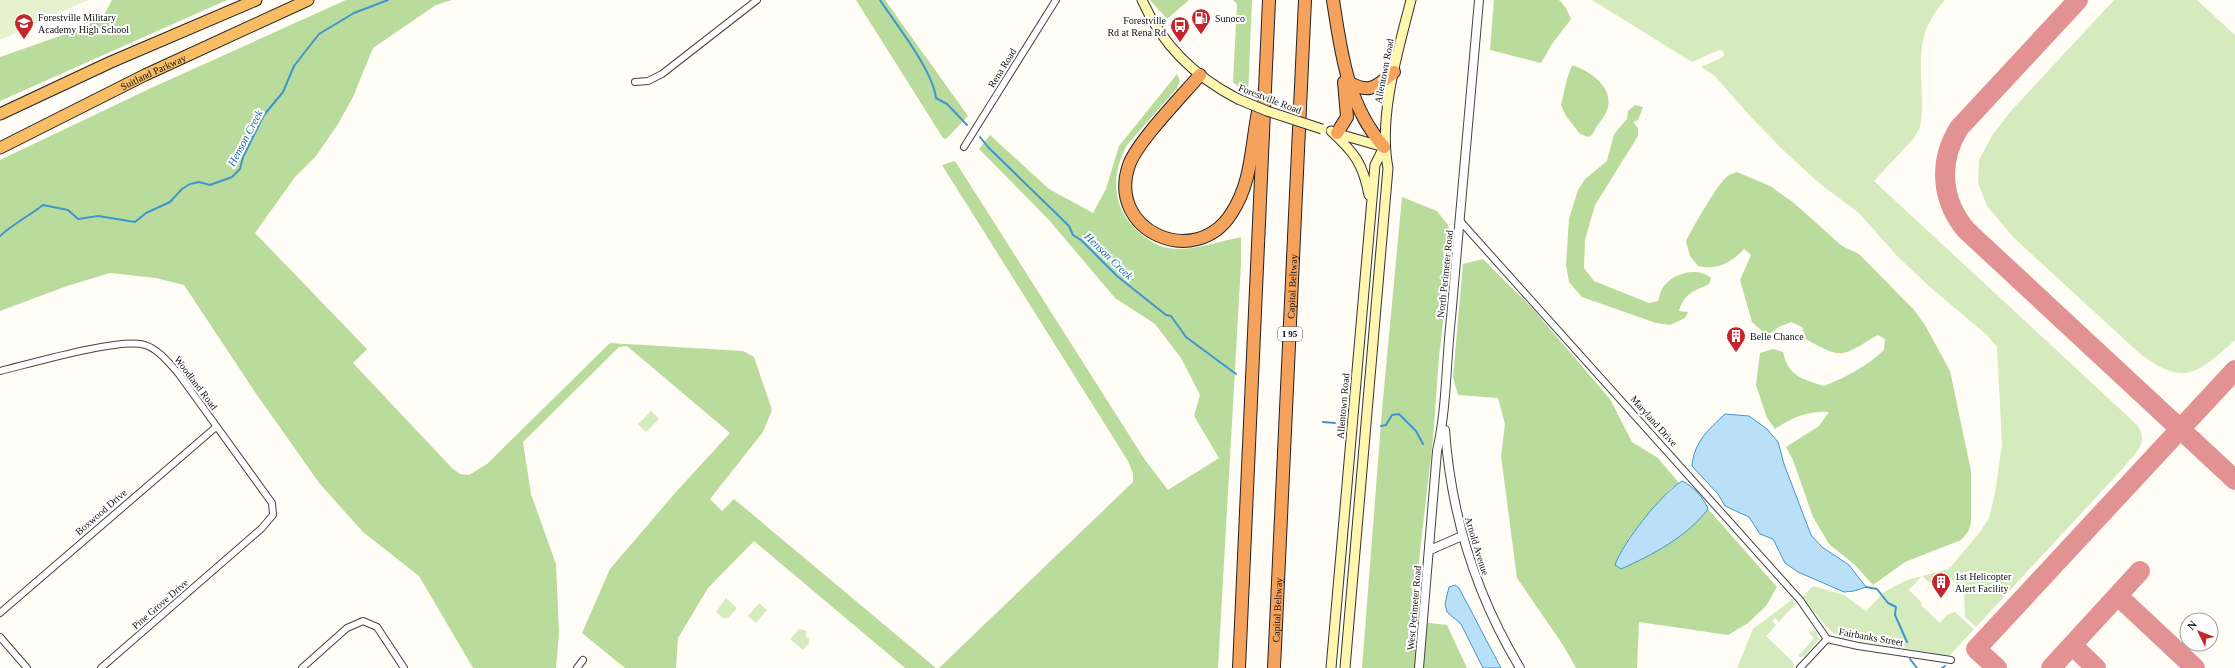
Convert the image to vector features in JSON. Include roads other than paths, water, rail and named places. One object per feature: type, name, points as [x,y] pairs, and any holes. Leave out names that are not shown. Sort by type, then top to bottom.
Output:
[{"type":"highway","points":[[0,114],[111,62],[256,0]]},
{"type":"highway","name":"Suitland Parkway","points":[[0,148],[145,74],[308,0]]},
{"type":"highway","points":[[1239,668],[1269,0]]},
{"type":"highway","name":"Capital Beltway","points":[[1274,668],[1305,0]]},
{"type":"highway","points":[[1330,131],[1347,117],[1346,77],[1333,0]]},
{"type":"highway","points":[[1346,77],[1359,88],[1372,89],[1394,72]]},
{"type":"highway","points":[[1200,75],[1138,149],[1129,163],[1127,173],[1127,198],[1135,218],[1155,234],[1173,240],[1192,240],[1210,234],[1220,227],[1232,213],[1243,192],[1249,173],[1253,138],[1266,78]]},
{"type":"highway","points":[[1346,77],[1372,130],[1384,147]]},
{"type":"main road","name":"Forestville Road","points":[[1142,0],[1157,28],[1172,50],[1200,75],[1238,99],[1266,111],[1384,147]]},
{"type":"main road","name":"Allentown Road","points":[[1331,668],[1375,166],[1384,147],[1394,72],[1411,0]]},
{"type":"main road","points":[[1330,131],[1352,152],[1360,163],[1371,206]]},
{"type":"main road","name":"Allentown Road","points":[[1345,668],[1388,168],[1384,147]]},
{"type":"main road","points":[[1342,542],[1355,543]]},
{"type":"street","points":[[635,82],[648,81],[662,74],[757,0]]},
{"type":"street","name":"Rena Road","points":[[964,147],[1056,0]]},
{"type":"street","name":"North Perimeter Road","points":[[1430,550],[1438,451],[1444,421],[1446,368],[1461,222],[1478,0]]},
{"type":"street","name":"Maryland Drive","points":[[1461,222],[1800,600],[1827,639]]},
{"type":"street","name":"Woodland Road","points":[[0,371],[131,343],[146,345],[163,357],[178,373],[272,503],[272,515],[270,521],[232,555]]},
{"type":"street","name":"Arnold Avenue","points":[[1444,421],[1448,471],[1462,536],[1472,568],[1491,615],[1520,668]]},
{"type":"street","name":"Boxwood Drive","points":[[0,613],[216,427]]},
{"type":"street","points":[[1430,550],[1462,536]]},
{"type":"street","name":"West Perimeter Road","points":[[1419,668],[1430,550]]},
{"type":"street","name":"Pine Grove Drive","points":[[101,668],[232,555]]},
{"type":"street","points":[[302,668],[341,633],[358,622],[373,624],[379,630],[404,668]]},
{"type":"street","points":[[0,637],[27,668]]},
{"type":"street","name":"Fairbanks Street","points":[[1800,668],[1827,639],[1858,646],[1952,660]]},
{"type":"street","points":[[577,668],[583,660]]},
{"type":"water","points":[[1725,414],[1749,416],[1767,429],[1778,442],[1784,464],[1811,535],[1822,547],[1849,565],[1866,587],[1854,591],[1844,592],[1798,572],[1785,563],[1773,539],[1760,534],[1749,517],[1725,506],[1718,494],[1692,466],[1693,458],[1699,443],[1708,431]]},
{"type":"water","points":[[1682,481],[1698,493],[1708,509],[1690,528],[1657,551],[1621,569],[1615,565],[1619,555],[1634,531],[1664,496]]},
{"type":"water","points":[[1455,585],[1459,588],[1501,668],[1483,668],[1461,624],[1447,612],[1445,604],[1449,587]]},
{"type":"waterway","name":"Henson Creek","points":[[0,236],[43,205],[68,210],[78,219],[98,216],[135,222],[146,213],[170,202],[182,189],[190,184],[199,182],[210,185],[232,177],[240,169],[243,157],[264,115],[283,92],[294,66],[319,34],[354,13],[388,0]]},
{"type":"waterway","name":"Henson Creek","points":[[880,0],[921,61],[928,74],[936,98],[947,104],[967,125]]},
{"type":"waterway","name":"Henson Creek","points":[[980,137],[988,147],[1069,226],[1073,235],[1081,240],[1117,276],[1166,315],[1171,316],[1186,337],[1236,374]]},
{"type":"waterway","name":"Henson Creek","points":[[1381,426],[1386,425],[1392,415],[1399,414],[1416,431],[1423,444]]},
{"type":"waterway","name":"Henson Creek","points":[[1323,422],[1335,423]]},
{"type":"waterway","points":[[1866,587],[1877,589],[1888,603],[1896,607],[1895,615],[1907,642]]},
{"type":"waterway","points":[[1910,659],[1917,668]]},
{"type":"place","name":"Sunoco","points":[[1201,35]]},
{"type":"place","name":"Forestville Military Academy High School","points":[[24,40]]},
{"type":"place","name":"Forestville Rd at Rena Rd","points":[[1180,43]]},
{"type":"place","name":"Belle Chance","points":[[1736,353]]},
{"type":"place","name":"1st Helicopter Alert Facility","points":[[1941,599]]}]
